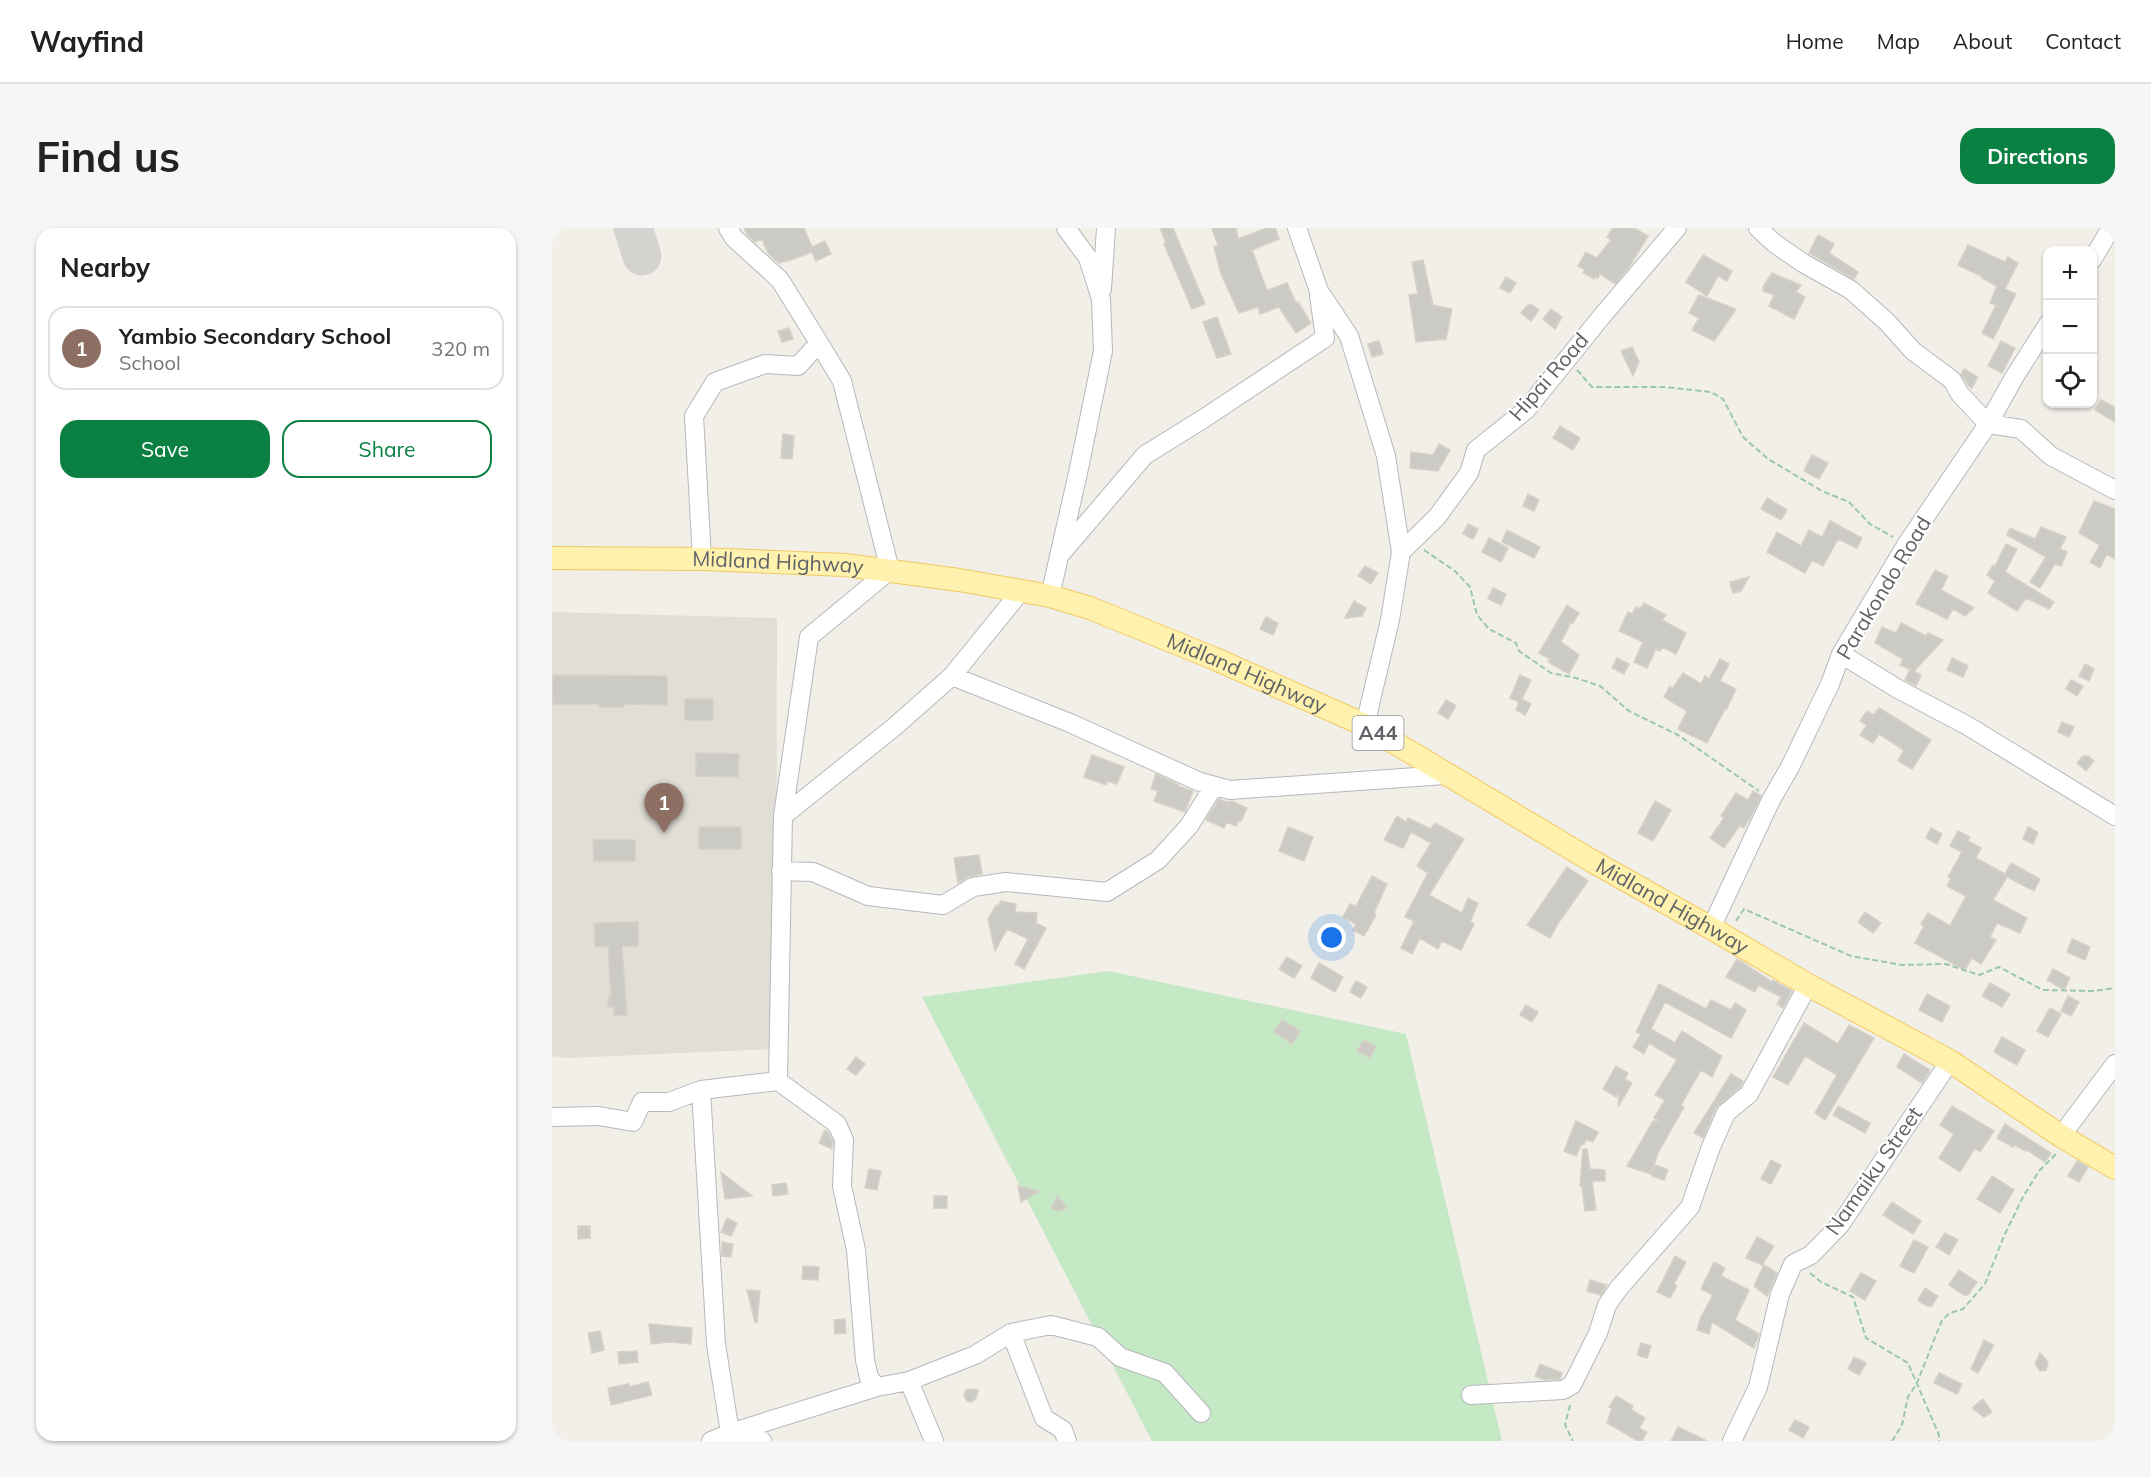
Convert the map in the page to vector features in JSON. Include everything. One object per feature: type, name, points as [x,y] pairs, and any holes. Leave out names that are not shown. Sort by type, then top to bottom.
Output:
[{"type":"main road","name":"Midland Highway","points":[[552,558],[702,559],[845,564],[1050,596],[1090,608],[1365,725],[1582,856],[1808,985],[1950,1061],[2061,1136],[2115,1168]]},
{"type":"street","points":[[728,228],[734,238],[780,280],[842,381],[890,570],[809,637],[783,816],[778,1080]]},
{"type":"street","points":[[1066,228],[1088,258],[1101,299]]},
{"type":"street","points":[[1050,596],[1102,351],[1101,299],[1106,228]]},
{"type":"street","points":[[1059,556],[1145,454],[1203,419],[1325,338],[1319,291],[1297,228]]},
{"type":"street","name":"Hipai Road","points":[[1401,552],[1437,517],[1468,473],[1476,450],[1526,410],[1677,228]]},
{"type":"street","points":[[1758,228],[1774,243],[1803,263],[1851,290],[1887,322],[1913,351],[1952,380],[1960,394],[1988,424],[2021,429],[2050,456],[2115,490]]},
{"type":"street","points":[[2097,252],[2111,228]]},
{"type":"street","points":[[1319,291],[1349,336],[1386,456],[1401,552],[1390,620],[1365,725]]},
{"type":"street","name":"Parakondo Road","points":[[1718,932],[1771,800],[1790,767],[1830,684],[1841,654],[1906,545],[1988,424],[2043,332]]},
{"type":"street","points":[[702,559],[694,416],[715,382],[765,364],[798,366],[819,343]]},
{"type":"street","points":[[783,816],[893,728],[952,676],[1021,591]]},
{"type":"street","points":[[1841,654],[1898,689],[1968,726],[2115,816]]},
{"type":"street","points":[[952,676],[1070,723],[1200,782],[1230,790],[1445,774]]},
{"type":"street","points":[[782,871],[813,872],[868,896],[943,905],[973,887],[1006,882],[1107,892],[1158,860],[1189,826],[1214,786]]},
{"type":"street","points":[[1471,1395],[1563,1390],[1572,1384],[1598,1333],[1607,1305],[1619,1288],[1690,1207],[1711,1147],[1726,1113],[1749,1094],[1808,985]]},
{"type":"street","name":"Namaiku Street","points":[[1732,1441],[1758,1387],[1780,1294],[1793,1264],[1805,1260],[1840,1226],[1950,1061]]},
{"type":"street","points":[[2061,1136],[2115,1064]]},
{"type":"street","points":[[552,1117],[598,1116],[633,1122],[642,1102],[669,1102],[701,1090],[778,1080],[837,1124],[844,1140],[842,1186],[856,1250],[865,1360],[868,1378],[877,1388]]},
{"type":"street","points":[[701,1090],[716,1344],[730,1432]]},
{"type":"street","points":[[711,1441],[730,1432],[877,1388],[909,1381],[975,1355],[1011,1333],[1051,1324],[1098,1337],[1120,1357],[1165,1373],[1201,1413]]},
{"type":"street","points":[[1011,1333],[1044,1418],[1063,1430],[1067,1441]]},
{"type":"street","points":[[909,1381],[934,1441]]},
{"type":"street","points":[[730,1432],[762,1441]]},
{"type":"path","points":[[1568,360],[1592,387],[1664,387],[1711,392],[1723,399],[1743,437],[1768,459],[1822,491],[1849,501],[1870,524],[1906,545]]},
{"type":"path","points":[[1401,552],[1422,549],[1455,571],[1470,587],[1477,615],[1489,629],[1516,643],[1519,651],[1551,673],[1600,686],[1629,711],[1678,735],[1771,800]]},
{"type":"path","points":[[1718,932],[1744,909],[1851,956],[1902,965],[1946,964],[1979,975],[1999,967],[2043,990],[2092,991],[2115,988]]},
{"type":"path","points":[[1892,1441],[1902,1425],[1908,1397],[1917,1383],[1942,1320],[1950,1313],[1964,1309],[1985,1284],[2004,1236],[2024,1197],[2039,1171],[2056,1155],[2061,1136]]},
{"type":"path","points":[[1805,1260],[1808,1272],[1821,1282],[1853,1296],[1866,1338],[1908,1363],[1939,1435],[1939,1441]]},
{"type":"path","points":[[1572,1384],[1573,1395],[1564,1425],[1573,1441]]},
{"type":"shaded area","points":[[552,612],[777,618],[776,1049],[567,1058],[552,1056]]},
{"type":"green space","points":[[1108,971],[1406,1034],[1502,1441],[1152,1441],[922,997]]},
{"type":"building","points":[[744,228],[804,228],[812,247],[825,241],[831,254],[816,261],[812,252],[779,263],[768,253],[762,239],[755,242]]},
{"type":"building","points":[[1160,228],[1173,228],[1205,304],[1192,309],[1164,244],[1166,243]]},
{"type":"building","points":[[1212,228],[1236,228],[1238,239],[1267,228],[1275,228],[1279,239],[1252,250],[1266,288],[1268,290],[1287,283],[1296,303],[1298,302],[1311,323],[1296,333],[1279,307],[1260,314],[1258,307],[1239,313],[1221,274],[1214,247],[1218,245]]},
{"type":"building","points":[[1613,228],[1634,228],[1648,236],[1629,267],[1615,284],[1600,274],[1594,279],[1583,273],[1585,270],[1578,266],[1586,252],[1597,258],[1611,240],[1607,237]]},
{"type":"building","points":[[1818,235],[1834,244],[1829,253],[1858,272],[1854,279],[1809,253]]},
{"type":"building","points":[[1968,245],[2005,262],[2008,257],[2018,263],[2005,289],[2016,294],[1993,339],[1982,333],[1996,305],[1990,303],[1997,286],[1958,265]]},
{"type":"building","points":[[1703,255],[1732,271],[1727,281],[1718,276],[1707,296],[1686,282]]},
{"type":"building","points":[[1423,260],[1433,305],[1452,309],[1446,339],[1416,342],[1409,295],[1418,294],[1412,262]]},
{"type":"building","points":[[1772,273],[1801,285],[1796,292],[1805,297],[1794,319],[1769,306],[1774,295],[1763,291],[1763,287]]},
{"type":"building","points":[[1506,277],[1516,283],[1510,293],[1500,288]]},
{"type":"building","points":[[1699,295],[1736,309],[1714,341],[1692,330],[1699,318],[1689,313]]},
{"type":"building","points":[[1528,305],[1539,310],[1531,321],[1521,313]]},
{"type":"building","points":[[1551,309],[1562,317],[1555,329],[1543,319]]},
{"type":"building","points":[[1217,317],[1231,354],[1217,358],[1203,322]]},
{"type":"building","points":[[789,328],[793,339],[782,342],[778,331]]},
{"type":"building","points":[[1379,341],[1383,354],[1372,357],[1368,344]]},
{"type":"building","points":[[2001,341],[2015,348],[2002,373],[1988,366]]},
{"type":"building","points":[[1632,347],[1639,362],[1633,376],[1621,351]]},
{"type":"building","points":[[1964,369],[1978,377],[1972,388],[1961,374]]},
{"type":"building","points":[[2101,400],[2115,407],[2115,422],[2095,410]]},
{"type":"building","points":[[1560,426],[1580,438],[1573,450],[1553,438]]},
{"type":"building","points":[[783,434],[794,436],[792,459],[781,458]]},
{"type":"building","points":[[1439,444],[1450,450],[1438,471],[1410,468],[1411,452],[1433,455]]},
{"type":"building","points":[[1812,455],[1828,463],[1819,479],[1804,471]]},
{"type":"building","points":[[1528,494],[1539,500],[1534,511],[1523,506]]},
{"type":"building","points":[[1767,498],[1787,510],[1781,520],[1761,509]]},
{"type":"building","points":[[2094,501],[2115,509],[2115,559],[2107,554],[2100,568],[2090,562],[2100,545],[2079,533]]},
{"type":"building","points":[[1830,521],[1862,538],[1857,548],[1838,539],[1823,566],[1812,560],[1805,573],[1767,552],[1777,532],[1801,546],[1809,530],[1822,537]]},
{"type":"building","points":[[1468,524],[1478,529],[1473,539],[1463,534]]},
{"type":"building","points":[[2041,527],[2066,537],[2060,549],[2067,552],[2061,566],[2055,564],[2040,588],[2030,582],[2046,557],[2007,535],[2010,528],[2035,539]]},
{"type":"building","points":[[1507,530],[1540,547],[1534,558],[1502,542]]},
{"type":"building","points":[[1489,538],[1508,548],[1501,562],[1482,552]]},
{"type":"building","points":[[2006,544],[2017,549],[2005,572],[2054,602],[2049,609],[2026,598],[2017,611],[1988,593],[1995,581],[1987,575],[1993,565],[1995,566]]},
{"type":"building","points":[[1365,566],[1378,573],[1371,584],[1358,576]]},
{"type":"building","points":[[1935,570],[1948,576],[1941,590],[1974,608],[1965,616],[1953,609],[1947,619],[1916,604]]},
{"type":"building","points":[[1749,577],[1741,591],[1733,593],[1730,582]]},
{"type":"building","points":[[1493,588],[1506,594],[1501,605],[1488,599]]},
{"type":"building","points":[[1354,601],[1366,608],[1362,616],[1345,618]]},
{"type":"building","points":[[1644,603],[1666,615],[1662,620],[1686,633],[1676,654],[1662,647],[1660,651],[1656,649],[1647,668],[1634,662],[1643,642],[1619,631],[1628,612],[1632,614],[1636,607],[1640,609]]},
{"type":"building","points":[[1567,605],[1579,613],[1573,623],[1571,622],[1561,642],[1579,655],[1569,674],[1548,662],[1550,659],[1539,653]]},
{"type":"building","points":[[1266,617],[1278,623],[1273,635],[1260,629]]},
{"type":"building","points":[[1901,623],[1926,636],[1928,633],[1943,640],[1914,671],[1900,665],[1903,659],[1875,643],[1882,627],[1896,633]]},
{"type":"building","points":[[1617,658],[1629,664],[1624,674],[1612,668]]},
{"type":"building","points":[[1952,658],[1968,666],[1963,677],[1947,670]]},
{"type":"building","points":[[1720,659],[1729,664],[1720,681],[1736,689],[1707,743],[1678,729],[1687,711],[1664,697],[1670,686],[1673,688],[1683,673],[1701,684],[1705,676],[1709,679]]},
{"type":"building","points":[[2085,664],[2094,669],[2089,681],[2079,676]]},
{"type":"building","points":[[1910,669],[1921,675],[1916,686],[1905,680]]},
{"type":"building","points":[[553,675],[667,676],[667,705],[624,704],[624,707],[599,707],[599,704],[553,704]]},
{"type":"building","points":[[1520,675],[1531,680],[1522,699],[1531,704],[1525,715],[1516,710],[1519,702],[1510,698]]},
{"type":"building","points":[[2071,680],[2083,686],[2077,696],[2066,689]]},
{"type":"building","points":[[685,699],[713,699],[713,720],[685,720]]},
{"type":"building","points":[[1446,700],[1456,706],[1448,719],[1438,713]]},
{"type":"building","points":[[1879,708],[1931,740],[1912,769],[1898,761],[1904,750],[1879,734],[1873,743],[1860,735],[1867,725],[1860,721],[1867,711],[1874,715]]},
{"type":"building","points":[[2062,722],[2074,727],[2069,737],[2058,732]]},
{"type":"building","points":[[696,753],[739,754],[738,777],[696,776]]},
{"type":"building","points":[[1092,755],[1124,767],[1117,784],[1107,781],[1106,785],[1084,777]]},
{"type":"building","points":[[2083,756],[2088,756],[2094,761],[2086,771],[2077,763]]},
{"type":"building","points":[[1156,774],[1193,791],[1185,812],[1154,801],[1158,791],[1151,789]]},
{"type":"building","points":[[1753,791],[1761,796],[1749,820],[1744,828],[1740,825],[1724,848],[1710,838],[1724,818],[1721,816],[1736,793],[1748,800]]},
{"type":"building","points":[[1219,799],[1226,802],[1232,801],[1247,808],[1236,826],[1227,822],[1224,828],[1206,820]]},
{"type":"building","points":[[1655,801],[1671,810],[1653,841],[1638,833]]},
{"type":"building","points":[[1397,816],[1406,822],[1408,818],[1431,829],[1435,823],[1464,839],[1429,895],[1462,913],[1468,898],[1478,903],[1470,922],[1474,924],[1461,950],[1442,941],[1438,949],[1420,938],[1412,954],[1401,948],[1414,921],[1405,917],[1428,873],[1417,866],[1431,843],[1411,832],[1403,848],[1384,840]]},
{"type":"building","points":[[699,827],[741,827],[741,849],[699,849]]},
{"type":"building","points":[[1288,827],[1313,837],[1304,861],[1279,851]]},
{"type":"building","points":[[2028,827],[2038,832],[2033,844],[2023,839]]},
{"type":"building","points":[[1931,828],[1942,834],[1937,844],[1926,838]]},
{"type":"building","points":[[1958,831],[1970,837],[1968,841],[1981,848],[1976,858],[2005,874],[2011,863],[2040,879],[2034,891],[2007,877],[1993,900],[2027,918],[2020,933],[1997,923],[1990,937],[1996,940],[1981,964],[1972,958],[1965,970],[1915,943],[1924,926],[1921,924],[1928,913],[1950,926],[1966,896],[1947,886],[1951,878],[1948,877],[1962,852],[1950,846]]},
{"type":"building","points":[[593,840],[635,840],[635,861],[594,861]]},
{"type":"building","points":[[979,855],[982,874],[968,877],[958,883],[954,858]]},
{"type":"building","points":[[1567,867],[1588,881],[1550,938],[1527,925]]},
{"type":"building","points":[[1372,876],[1387,884],[1374,913],[1376,915],[1364,936],[1353,930],[1356,924],[1343,917],[1350,904],[1356,906]]},
{"type":"building","points":[[1001,901],[1016,904],[1015,912],[1037,913],[1036,923],[1046,928],[1024,969],[1015,964],[1028,939],[1007,929],[995,951],[988,919]]},
{"type":"building","points":[[1865,912],[1881,923],[1873,933],[1858,922]]},
{"type":"building","points":[[638,922],[638,946],[622,946],[627,1015],[614,1015],[614,1007],[608,1007],[609,996],[611,996],[608,946],[595,947],[594,923]]},
{"type":"building","points":[[2072,939],[2090,947],[2085,960],[2067,952]]},
{"type":"building","points":[[1287,957],[1302,966],[1294,978],[1279,969]]},
{"type":"building","points":[[1737,959],[1772,982],[1773,980],[1792,991],[1783,1008],[1777,1004],[1781,997],[1758,985],[1755,992],[1726,977]]},
{"type":"building","points":[[1319,963],[1343,977],[1335,992],[1311,978]]},
{"type":"building","points":[[2053,969],[2070,978],[2064,990],[2047,980]]},
{"type":"building","points":[[1356,981],[1367,987],[1361,998],[1350,992]]},
{"type":"building","points":[[1990,983],[2010,994],[2002,1007],[1982,996]]},
{"type":"building","points":[[1659,984],[1706,1009],[1711,1000],[1731,1010],[1735,1003],[1746,1010],[1731,1038],[1665,1002],[1651,1029],[1675,1043],[1682,1031],[1722,1056],[1712,1077],[1701,1070],[1681,1105],[1684,1107],[1658,1153],[1651,1174],[1627,1166],[1653,1121],[1660,1121],[1654,1118],[1665,1100],[1655,1095],[1677,1060],[1649,1043],[1644,1054],[1633,1047],[1641,1034],[1636,1032]]},
{"type":"building","points":[[1927,994],[1950,1006],[1942,1022],[1919,1010]]},
{"type":"building","points":[[2068,996],[2079,1002],[2071,1016],[2061,1011]]},
{"type":"building","points":[[1526,1005],[1538,1012],[1532,1022],[1520,1015]]},
{"type":"building","points":[[2050,1008],[2061,1014],[2048,1037],[2037,1031]]},
{"type":"building","points":[[1282,1020],[1300,1031],[1292,1044],[1274,1032]]},
{"type":"building","points":[[1804,1023],[1838,1044],[1849,1025],[1874,1038],[1825,1120],[1815,1113],[1837,1075],[1805,1056],[1788,1085],[1773,1077]]},
{"type":"building","points":[[2002,1037],[2025,1050],[2017,1065],[1994,1052]]},
{"type":"building","points":[[1364,1040],[1376,1046],[1370,1058],[1357,1051]]},
{"type":"building","points":[[1904,1054],[1930,1070],[1922,1083],[1897,1067]]},
{"type":"building","points":[[856,1057],[865,1064],[856,1075],[847,1069]]},
{"type":"building","points":[[1616,1066],[1628,1073],[1625,1079],[1632,1083],[1618,1107],[1619,1091],[1616,1097],[1603,1089]]},
{"type":"building","points":[[1731,1074],[1743,1081],[1740,1087],[1716,1108],[1703,1138],[1694,1133]]},
{"type":"building","points":[[1838,1106],[1870,1123],[1865,1133],[1833,1115]]},
{"type":"building","points":[[1952,1106],[1994,1131],[1980,1152],[1975,1148],[1960,1172],[1939,1158],[1954,1134],[1940,1125]]},
{"type":"building","points":[[1576,1121],[1598,1132],[1593,1142],[1586,1139],[1584,1144],[1582,1143],[1576,1156],[1564,1151]]},
{"type":"building","points":[[2005,1124],[2051,1153],[2045,1162],[2027,1150],[2015,1145],[2013,1147],[1997,1138]]},
{"type":"building","points":[[825,1130],[833,1142],[832,1149],[819,1143]]},
{"type":"building","points":[[1583,1149],[1587,1149],[1590,1169],[1605,1170],[1605,1181],[1592,1181],[1596,1210],[1585,1211],[1582,1186],[1580,1186]]},
{"type":"building","points":[[1771,1160],[1781,1165],[1771,1184],[1761,1179]]},
{"type":"building","points":[[2077,1161],[2088,1167],[2079,1182],[2068,1176]]},
{"type":"building","points":[[1655,1165],[1668,1170],[1664,1180],[1652,1176]]},
{"type":"building","points":[[869,1169],[881,1171],[877,1190],[865,1188]]},
{"type":"building","points":[[721,1172],[752,1196],[725,1199]]},
{"type":"building","points":[[1992,1176],[2014,1190],[2000,1213],[1977,1199]]},
{"type":"building","points":[[786,1183],[788,1194],[773,1196],[772,1185]]},
{"type":"building","points":[[1018,1186],[1039,1191],[1021,1202]]},
{"type":"building","points":[[934,1196],[947,1196],[947,1208],[934,1208]]},
{"type":"building","points":[[1057,1196],[1067,1208],[1058,1211],[1051,1208]]},
{"type":"building","points":[[1892,1202],[1921,1221],[1913,1234],[1883,1215]]},
{"type":"building","points":[[727,1218],[737,1223],[731,1236],[721,1232]]},
{"type":"building","points":[[578,1226],[590,1226],[590,1238],[578,1239]]},
{"type":"building","points":[[1945,1233],[1958,1240],[1949,1255],[1936,1247]]},
{"type":"building","points":[[1757,1237],[1774,1246],[1762,1265],[1746,1258]]},
{"type":"building","points":[[1914,1240],[1928,1247],[1914,1273],[1900,1266]]},
{"type":"building","points":[[722,1242],[733,1244],[731,1257],[722,1256]]},
{"type":"building","points":[[1675,1256],[1686,1262],[1674,1284],[1677,1286],[1670,1298],[1657,1292]]},
{"type":"building","points":[[1714,1262],[1725,1268],[1721,1276],[1749,1290],[1735,1320],[1759,1334],[1754,1348],[1712,1322],[1709,1334],[1697,1330],[1713,1295],[1701,1289]]},
{"type":"building","points":[[1764,1265],[1777,1273],[1767,1296],[1754,1286]]},
{"type":"building","points":[[803,1266],[819,1267],[818,1280],[802,1279]]},
{"type":"building","points":[[1959,1270],[1977,1282],[1968,1295],[1964,1295],[1949,1285]]},
{"type":"building","points":[[1861,1273],[1876,1281],[1865,1300],[1850,1291]]},
{"type":"building","points":[[1590,1280],[1607,1285],[1601,1295],[1587,1291]]},
{"type":"building","points":[[1925,1288],[1938,1296],[1932,1306],[1927,1306],[1918,1300]]},
{"type":"building","points":[[747,1290],[760,1291],[757,1322],[755,1323]]},
{"type":"building","points":[[845,1319],[846,1333],[835,1334],[834,1320]]},
{"type":"building","points":[[649,1324],[692,1328],[691,1344],[671,1342],[651,1344]]},
{"type":"building","points":[[600,1331],[604,1350],[592,1353],[588,1333]]},
{"type":"building","points":[[1984,1340],[1994,1345],[1978,1373],[1971,1369]]},
{"type":"building","points":[[1641,1343],[1651,1346],[1647,1358],[1637,1355]]},
{"type":"building","points":[[637,1351],[638,1362],[619,1364],[618,1352]]},
{"type":"building","points":[[2040,1353],[2048,1362],[2046,1370],[2040,1371],[2035,1364]]},
{"type":"building","points":[[1854,1357],[1866,1363],[1859,1375],[1848,1369]]},
{"type":"building","points":[[1540,1364],[1562,1373],[1560,1379],[1545,1380],[1535,1376]]},
{"type":"building","points":[[1939,1373],[1962,1384],[1957,1394],[1934,1383]]},
{"type":"building","points":[[648,1382],[652,1395],[611,1405],[608,1388],[629,1384],[629,1387]]},
{"type":"building","points":[[966,1390],[978,1390],[972,1402],[967,1401],[964,1395]]},
{"type":"building","points":[[1616,1396],[1633,1406],[1631,1410],[1645,1418],[1639,1428],[1647,1432],[1642,1441],[1638,1441],[1607,1423],[1612,1408],[1609,1407]]},
{"type":"building","points":[[1983,1399],[1992,1412],[1984,1417],[1972,1408]]},
{"type":"building","points":[[1795,1420],[1809,1427],[1803,1438],[1789,1430]]},
{"type":"building","points":[[1678,1427],[1707,1441],[1671,1441]]},
{"type":"taxiway","points":[[633,228],[642,256]]},
{"type":"place","name":"Yambio Secondary School","points":[[664,833]]}]
